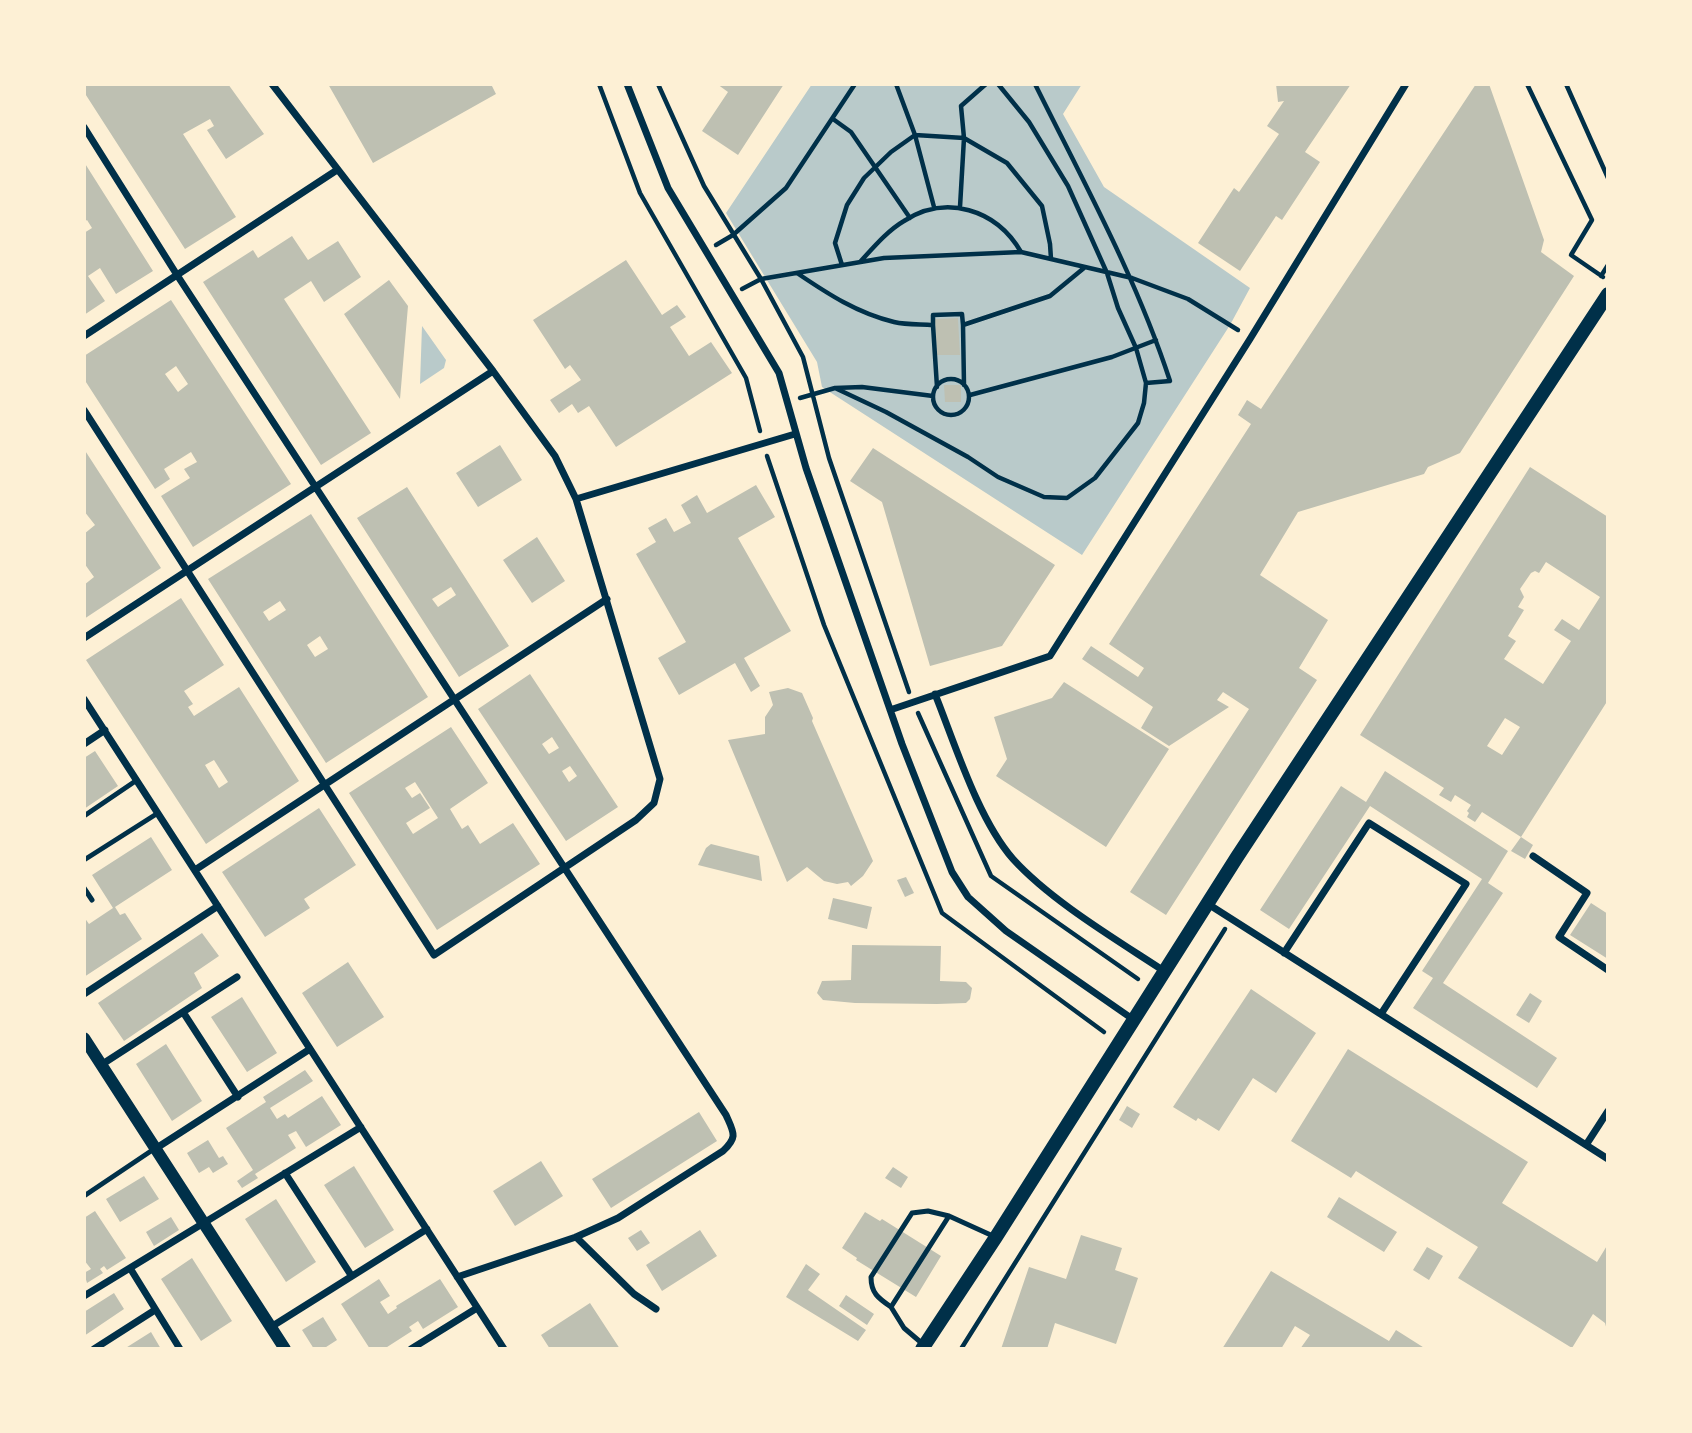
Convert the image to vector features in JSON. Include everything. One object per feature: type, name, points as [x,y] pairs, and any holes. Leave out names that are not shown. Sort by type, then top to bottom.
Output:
[{"type":"main road","points":[[923,1347],[996,1237],[1207,903],[1608,294]]},
{"type":"street","points":[[84,410],[434,955],[636,820],[654,803],[660,779],[576,499],[555,456],[493,371],[272,84]]},
{"type":"street","points":[[627,84],[668,188],[779,373],[795,434],[890,710],[952,872],[968,897],[1006,931],[1134,1020]]},
{"type":"street","points":[[890,710],[1050,656],[1250,339],[1406,84]]},
{"type":"street","points":[[84,127],[177,275],[726,1115],[734,1133],[732,1143],[723,1152],[618,1218],[576,1237],[457,1277]]},
{"type":"street","points":[[84,336],[337,170]]},
{"type":"street","points":[[84,638],[493,371]]},
{"type":"street","points":[[576,499],[795,434]]},
{"type":"street","points":[[195,870],[607,599]]},
{"type":"street","points":[[934,694],[982,810],[1013,859],[1047,890],[1164,971]]},
{"type":"street","points":[[84,699],[504,1349]]},
{"type":"street","points":[[84,744],[105,730]]},
{"type":"street","points":[[1284,953],[1369,823],[1466,884],[1381,1014]]},
{"type":"street","points":[[1533,856],[1587,893],[1559,937],[1608,970]]},
{"type":"street","points":[[1207,903],[1608,1159]]},
{"type":"street","points":[[84,994],[218,906]]},
{"type":"street","points":[[101,1065],[237,977]]},
{"type":"street","points":[[183,1012],[238,1097]]},
{"type":"street","points":[[84,1038],[285,1349]]},
{"type":"street","points":[[155,1149],[310,1049]]},
{"type":"street","points":[[1586,1145],[1608,1111]]},
{"type":"street","points":[[84,1296],[361,1128]]},
{"type":"street","points":[[285,1173],[351,1275]]},
{"type":"street","points":[[271,1326],[426,1229]]},
{"type":"street","points":[[576,1237],[634,1294],[656,1309]]},
{"type":"street","points":[[130,1268],[180,1349]]},
{"type":"street","points":[[411,1349],[478,1308]]},
{"type":"street","points":[[94,1349],[155,1310]]},
{"type":"lane","points":[[84,816],[137,780]]},
{"type":"lane","points":[[84,860],[158,813]]},
{"type":"lane","points":[[84,888],[92,900]]},
{"type":"lane","points":[[84,1196],[155,1149]]},
{"type":"lane","points":[[923,1347],[904,1328],[891,1307],[875,1296],[871,1286],[871,1277],[912,1213],[928,1211],[949,1216],[996,1237]]},
{"type":"lane","points":[[891,1307],[949,1216]]},
{"type":"path","points":[[599,84],[640,192],[746,378],[763,445],[824,625],[942,913],[1119,1044]]},
{"type":"path","points":[[658,84],[704,186],[761,279],[803,357],[829,458],[913,702],[991,876],[1153,990]]},
{"type":"path","points":[[705,251],[733,235],[786,188],[855,84]]},
{"type":"path","points":[[896,84],[915,135],[934,207]]},
{"type":"path","points":[[960,207],[964,138],[961,106],[986,84]]},
{"type":"path","points":[[835,388],[886,412],[968,457],[998,477],[1044,497],[1067,498],[1096,478],[1138,423],[1146,383],[1136,348],[1118,308],[1107,273],[1068,186],[1029,122],[998,84]]},
{"type":"path","points":[[1035,84],[1132,278],[1156,340],[1170,381],[1146,383]]},
{"type":"path","points":[[1527,84],[1592,220],[1571,255],[1608,281]]},
{"type":"path","points":[[1566,84],[1608,178]]},
{"type":"path","points":[[833,119],[851,132],[910,218]]},
{"type":"path","points":[[842,265],[835,243],[847,205],[864,178],[891,152],[915,135],[964,138],[1007,163],[1042,206],[1051,244],[1051,259]]},
{"type":"path","points":[[860,262],[876,244],[910,218],[934,207],[960,207],[984,216],[1011,235],[1021,252]]},
{"type":"path","points":[[732,295],[761,279],[884,258],[1021,252],[1132,278],[1188,299],[1250,339]]},
{"type":"path","points":[[1601,276],[1608,265]]},
{"type":"path","points":[[963,325],[1050,296],[1084,268]]},
{"type":"path","points":[[797,273],[857,310],[897,323],[933,325]]},
{"type":"path","points":[[964,386],[962,314],[933,315],[937,387],[933,396],[937,408],[948,415],[956,415],[966,408],[970,395]]},
{"type":"path","points":[[970,395],[1112,357],[1156,340]]},
{"type":"path","points":[[937,387],[949,379],[956,380],[970,395]]},
{"type":"path","points":[[788,402],[835,388],[862,387],[933,396]]},
{"type":"path","points":[[961,1349],[1220,937]]},
{"type":"shaded area","points":[[812,84],[1082,84],[1063,114],[1104,187],[1250,288],[1230,325],[1082,555],[822,387],[817,362],[726,213]]},
{"type":"shaded area","points":[[422,326],[446,360],[444,368],[420,384]]},
{"type":"building","points":[[84,84],[228,84],[264,134],[226,159],[207,130],[214,126],[210,119],[183,134],[236,217],[185,249],[84,92]]},
{"type":"building","points":[[328,84],[491,84],[496,94],[373,163]]},
{"type":"building","points":[[717,84],[784,84],[738,155],[702,131],[728,92]]},
{"type":"building","points":[[1276,84],[1351,84],[1305,152],[1320,162],[1282,220],[1276,216],[1240,271],[1198,243],[1234,188],[1239,192],[1279,134],[1267,126],[1284,101],[1278,102]]},
{"type":"building","points":[[1476,84],[1489,84],[1544,240],[1541,252],[1574,276],[1460,453],[1428,467],[1424,474],[1298,512],[1260,575],[1328,620],[1299,668],[1317,680],[1166,915],[1130,892],[1249,709],[1223,692],[1217,700],[1229,707],[1169,746],[1141,728],[1153,707],[1082,659],[1091,646],[1138,677],[1144,668],[1109,644],[1251,424],[1238,415],[1247,400],[1261,409]]},
{"type":"building","points":[[84,162],[153,271],[116,294],[100,268],[88,276],[105,301],[84,315],[84,233],[92,228],[87,220],[84,222]]},
{"type":"building","points":[[292,236],[308,260],[338,241],[361,277],[324,302],[311,281],[284,299],[371,433],[321,465],[203,282],[253,250],[258,258]]},
{"type":"building","points":[[626,260],[662,315],[677,305],[686,317],[670,327],[689,356],[711,342],[732,373],[616,447],[589,406],[578,413],[572,404],[559,413],[550,400],[581,380],[570,365],[565,369],[533,320]]},
{"type":"building","points":[[389,280],[408,306],[400,399],[344,314]]},
{"type":"building","points":[[171,300],[291,484],[193,547],[161,496],[190,478],[184,469],[197,462],[191,452],[164,469],[170,479],[155,489],[84,379],[84,356]],"holes":[[[176,366],[188,384],[178,392],[165,374]]]},
{"type":"building","points":[[958,318],[960,355],[937,355],[935,319]]},
{"type":"building","points":[[944,385],[961,385],[961,402],[945,402]]},
{"type":"building","points":[[500,445],[522,480],[478,507],[456,473]]},
{"type":"building","points":[[873,448],[1055,565],[1002,646],[930,666],[882,502],[850,481]]},
{"type":"building","points":[[84,449],[161,568],[84,619],[84,585],[94,577],[84,563],[84,534],[95,525],[84,511]]},
{"type":"building","points":[[1530,467],[1608,517],[1608,700],[1521,837],[1482,812],[1475,822],[1467,817],[1471,805],[1455,795],[1451,802],[1439,795],[1444,788],[1360,735]],"holes":[[[1546,562],[1600,597],[1579,630],[1562,619],[1554,630],[1571,641],[1543,684],[1504,659],[1516,641],[1508,636],[1524,610],[1518,607],[1524,597],[1520,589],[1531,573],[1539,573]],[[1505,718],[1520,727],[1502,755],[1487,746]]]},
{"type":"building","points":[[756,485],[775,517],[738,538],[791,631],[744,658],[760,686],[751,692],[735,663],[679,695],[658,658],[686,642],[636,554],[656,542],[648,528],[666,518],[674,532],[691,523],[681,505],[697,495],[707,513]]},
{"type":"building","points":[[407,487],[509,646],[459,677],[357,518]],"holes":[[[451,587],[456,595],[438,607],[432,599]]]},
{"type":"building","points":[[311,514],[428,697],[326,763],[208,579]],"holes":[[[280,601],[286,610],[269,621],[263,612]],[[320,636],[328,649],[315,657],[307,645]]]},
{"type":"building","points":[[537,537],[565,581],[532,603],[503,560]]},
{"type":"building","points":[[181,598],[224,665],[184,691],[193,704],[188,707],[194,716],[239,687],[299,781],[206,844],[86,660]],"holes":[[[214,760],[228,782],[219,788],[205,765]]]},
{"type":"building","points":[[530,674],[618,807],[566,841],[478,709]],"holes":[[[552,737],[559,748],[549,754],[542,744]],[[570,766],[577,776],[569,782],[562,771]]]},
{"type":"building","points":[[1064,682],[1169,749],[1106,847],[996,776],[1007,759],[994,717],[1052,698]]},
{"type":"building","points":[[788,688],[802,693],[873,861],[863,876],[851,886],[848,882],[837,884],[824,881],[807,867],[787,882],[728,740],[765,734],[765,717],[773,705],[769,692]]},
{"type":"building","points":[[451,727],[488,783],[450,809],[462,829],[468,825],[480,844],[513,823],[540,864],[437,930],[349,793]],"holes":[[[415,782],[438,818],[413,834],[406,823],[430,808],[420,793],[412,798],[405,788]]]},
{"type":"building","points":[[95,751],[118,786],[84,809],[84,758]]},
{"type":"building","points":[[1385,771],[1508,851],[1488,883],[1503,893],[1443,983],[1557,1058],[1537,1088],[1413,1008],[1433,978],[1422,971],[1482,879],[1370,806],[1289,929],[1260,910],[1341,786],[1366,802]]},
{"type":"building","points":[[319,808],[356,865],[304,899],[310,908],[265,937],[222,872]]},
{"type":"building","points":[[151,837],[172,870],[115,907],[120,915],[125,913],[142,939],[84,977],[84,917],[89,924],[113,908],[92,875]]},
{"type":"building","points":[[1521,837],[1533,845],[1525,859],[1511,851]]},
{"type":"building","points":[[711,844],[759,856],[762,881],[698,865],[706,848]]},
{"type":"building","points":[[906,877],[914,893],[905,897],[897,880]]},
{"type":"building","points":[[833,898],[872,907],[867,929],[828,919]]},
{"type":"building","points":[[1591,903],[1608,914],[1608,959],[1570,935]]},
{"type":"building","points":[[202,933],[219,956],[194,973],[202,988],[124,1041],[98,1003]]},
{"type":"building","points":[[852,945],[941,946],[940,981],[966,982],[972,988],[970,999],[966,1003],[937,1004],[823,1000],[817,993],[822,981],[851,980]]},
{"type":"building","points":[[348,962],[384,1017],[337,1047],[302,993]]},
{"type":"building","points":[[1251,989],[1316,1033],[1276,1093],[1253,1078],[1219,1131],[1173,1107]]},
{"type":"building","points":[[1530,993],[1542,1001],[1529,1023],[1516,1015]]},
{"type":"building","points":[[242,997],[277,1053],[247,1072],[211,1017]]},
{"type":"building","points":[[166,1044],[202,1101],[172,1121],[136,1064]]},
{"type":"building","points":[[1348,1049],[1528,1162],[1502,1203],[1597,1262],[1608,1244],[1608,1334],[1605,1323],[1593,1314],[1572,1348],[1458,1278],[1478,1247],[1356,1171],[1351,1178],[1291,1141]]},
{"type":"building","points":[[305,1070],[313,1081],[270,1108],[277,1119],[285,1114],[288,1118],[322,1096],[341,1125],[306,1147],[296,1131],[288,1135],[296,1148],[255,1174],[258,1178],[242,1188],[237,1181],[253,1170],[226,1128],[266,1102],[263,1097]]},
{"type":"building","points":[[1127,1106],[1140,1114],[1132,1128],[1119,1120]]},
{"type":"building","points":[[699,1112],[717,1141],[611,1208],[592,1179]]},
{"type":"building","points":[[208,1140],[219,1158],[223,1156],[228,1164],[213,1173],[209,1167],[199,1173],[187,1153]]},
{"type":"building","points":[[541,1161],[563,1196],[515,1226],[493,1191]]},
{"type":"building","points":[[354,1166],[394,1230],[365,1248],[324,1185]]},
{"type":"building","points":[[893,1167],[908,1177],[901,1188],[885,1178]]},
{"type":"building","points":[[144,1176],[159,1199],[120,1222],[106,1199]]},
{"type":"building","points":[[1339,1197],[1397,1232],[1384,1252],[1327,1217]]},
{"type":"building","points":[[276,1199],[316,1262],[286,1282],[245,1219]]},
{"type":"building","points":[[95,1211],[126,1258],[107,1270],[104,1266],[100,1269],[103,1273],[87,1283],[84,1273],[91,1269],[84,1260],[84,1218]]},
{"type":"building","points":[[865,1212],[880,1221],[882,1219],[941,1256],[916,1297],[856,1260],[857,1258],[842,1248]]},
{"type":"building","points":[[171,1217],[179,1230],[154,1246],[146,1232]]},
{"type":"building","points":[[641,1230],[650,1243],[637,1251],[628,1238]]},
{"type":"building","points":[[700,1230],[717,1256],[662,1291],[646,1265]]},
{"type":"building","points":[[1081,1235],[1122,1248],[1115,1270],[1138,1278],[1116,1344],[1055,1323],[1047,1349],[1001,1349],[1029,1267],[1066,1279]]},
{"type":"building","points":[[1427,1247],[1443,1256],[1429,1280],[1413,1270]]},
{"type":"building","points":[[192,1258],[232,1321],[201,1341],[161,1279]]},
{"type":"building","points":[[806,1264],[820,1274],[808,1290],[866,1330],[858,1341],[786,1297]]},
{"type":"building","points":[[1271,1271],[1389,1341],[1396,1330],[1426,1349],[1300,1349],[1310,1335],[1295,1326],[1281,1349],[1222,1349]]},
{"type":"building","points":[[379,1279],[390,1296],[380,1302],[388,1314],[397,1308],[396,1306],[440,1279],[458,1307],[423,1329],[418,1321],[409,1327],[412,1331],[384,1349],[370,1349],[341,1304]]},
{"type":"building","points":[[114,1293],[124,1309],[84,1336],[84,1312]]},
{"type":"building","points":[[846,1295],[874,1314],[867,1325],[839,1306]]},
{"type":"building","points":[[590,1303],[620,1349],[550,1349],[541,1335]]},
{"type":"building","points":[[323,1317],[337,1340],[323,1349],[314,1349],[302,1330]]},
{"type":"building","points":[[151,1332],[161,1349],[124,1349]]}]
